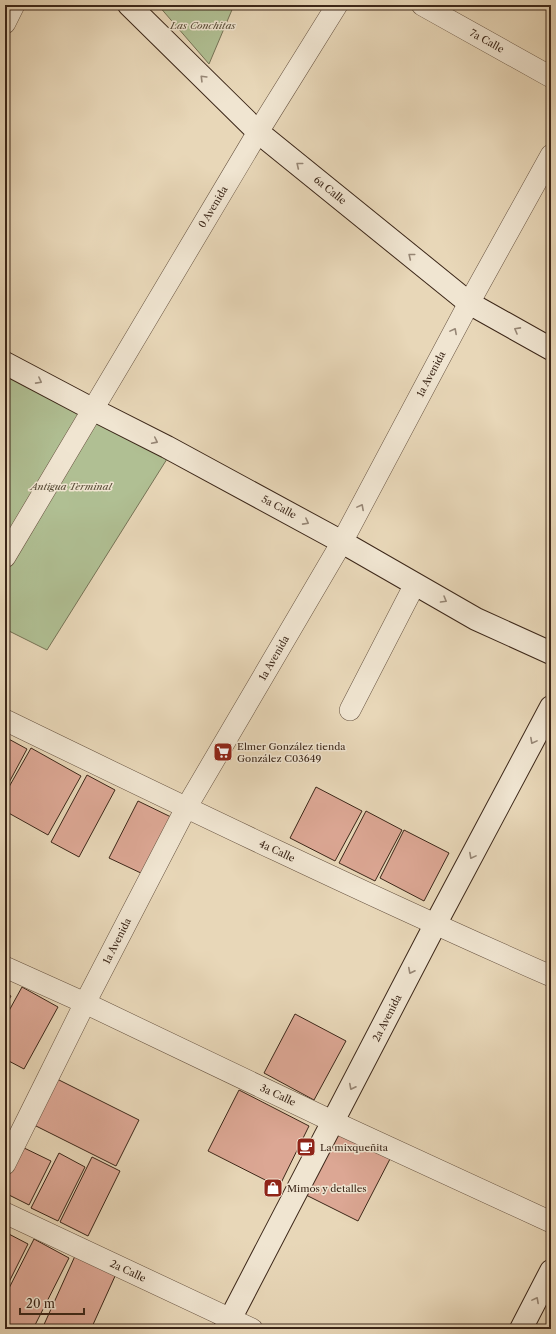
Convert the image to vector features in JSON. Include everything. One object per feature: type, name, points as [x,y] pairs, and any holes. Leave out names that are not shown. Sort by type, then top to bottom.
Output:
[{"type":"main road","name":"6a Calle","points":[[129,5],[258,132],[469,303],[551,349]]},
{"type":"main road","name":"5a Calle","points":[[5,363],[168,447],[342,542],[476,618],[551,653]]},
{"type":"main road","name":"2a Avenida","points":[[227,1324],[334,1122],[435,925],[551,707]]},
{"type":"main road","points":[[521,1329],[551,1271]]},
{"type":"street","points":[[5,23],[14,5]]},
{"type":"street","name":"0 Avenida","points":[[5,557],[258,132],[337,5]]},
{"type":"street","name":"7a Calle","points":[[422,5],[551,77]]},
{"type":"street","name":"1a Avenida","points":[[5,1164],[85,1003],[186,808],[342,542],[469,303],[551,155]]},
{"type":"street","points":[[350,710],[415,584]]},
{"type":"street","name":"4a Calle","points":[[5,720],[186,808],[435,925],[551,976]]},
{"type":"street","name":"3a Calle","points":[[5,967],[85,1003],[334,1122],[551,1222]]},
{"type":"street","name":"2a Calle","points":[[5,1213],[227,1324],[252,1329]]},
{"type":"green space","name":"Las Conchitas","points":[[158,5],[234,5],[209,64]]},
{"type":"green space","name":"Antigua Terminal","points":[[5,375],[167,459],[47,650],[5,629]]},
{"type":"building","points":[[5,737],[27,749],[5,790]]},
{"type":"building","points":[[31,748],[81,776],[48,835],[5,811],[5,794]]},
{"type":"building","points":[[87,775],[115,790],[79,857],[51,842]]},
{"type":"building","points":[[316,787],[362,811],[335,861],[290,838]]},
{"type":"building","points":[[138,801],[171,817],[143,874],[109,858]]},
{"type":"building","points":[[366,811],[402,830],[375,881],[339,863]]},
{"type":"building","points":[[404,830],[449,853],[424,901],[380,878]]},
{"type":"building","points":[[22,987],[58,1007],[24,1069],[5,1059],[5,1018]]},
{"type":"building","points":[[5,993],[11,996],[5,1007]]},
{"type":"building","points":[[295,1014],[346,1041],[314,1100],[264,1073]]},
{"type":"building","points":[[53,1077],[139,1120],[116,1166],[30,1123]]},
{"type":"building","points":[[239,1090],[309,1126],[279,1187],[208,1151]]},
{"type":"building","points":[[334,1130],[390,1159],[358,1221],[302,1193]]},
{"type":"building","points":[[20,1146],[51,1161],[29,1205],[5,1193],[5,1176]]},
{"type":"building","points":[[59,1153],[85,1167],[58,1221],[31,1208]]},
{"type":"building","points":[[92,1157],[120,1171],[88,1236],[60,1222]]},
{"type":"building","points":[[5,1232],[28,1244],[5,1290]]},
{"type":"building","points":[[34,1239],[69,1258],[33,1329],[10,1329],[5,1326],[5,1296]]},
{"type":"building","points":[[75,1256],[116,1274],[91,1329],[42,1329]]},
{"type":"place","name":"Elmer González tienda González C03649","points":[[223,752]]},
{"type":"place","name":"La mixqueñita","points":[[306,1147]]},
{"type":"place","name":"Mimos y detalles","points":[[273,1188]]}]
